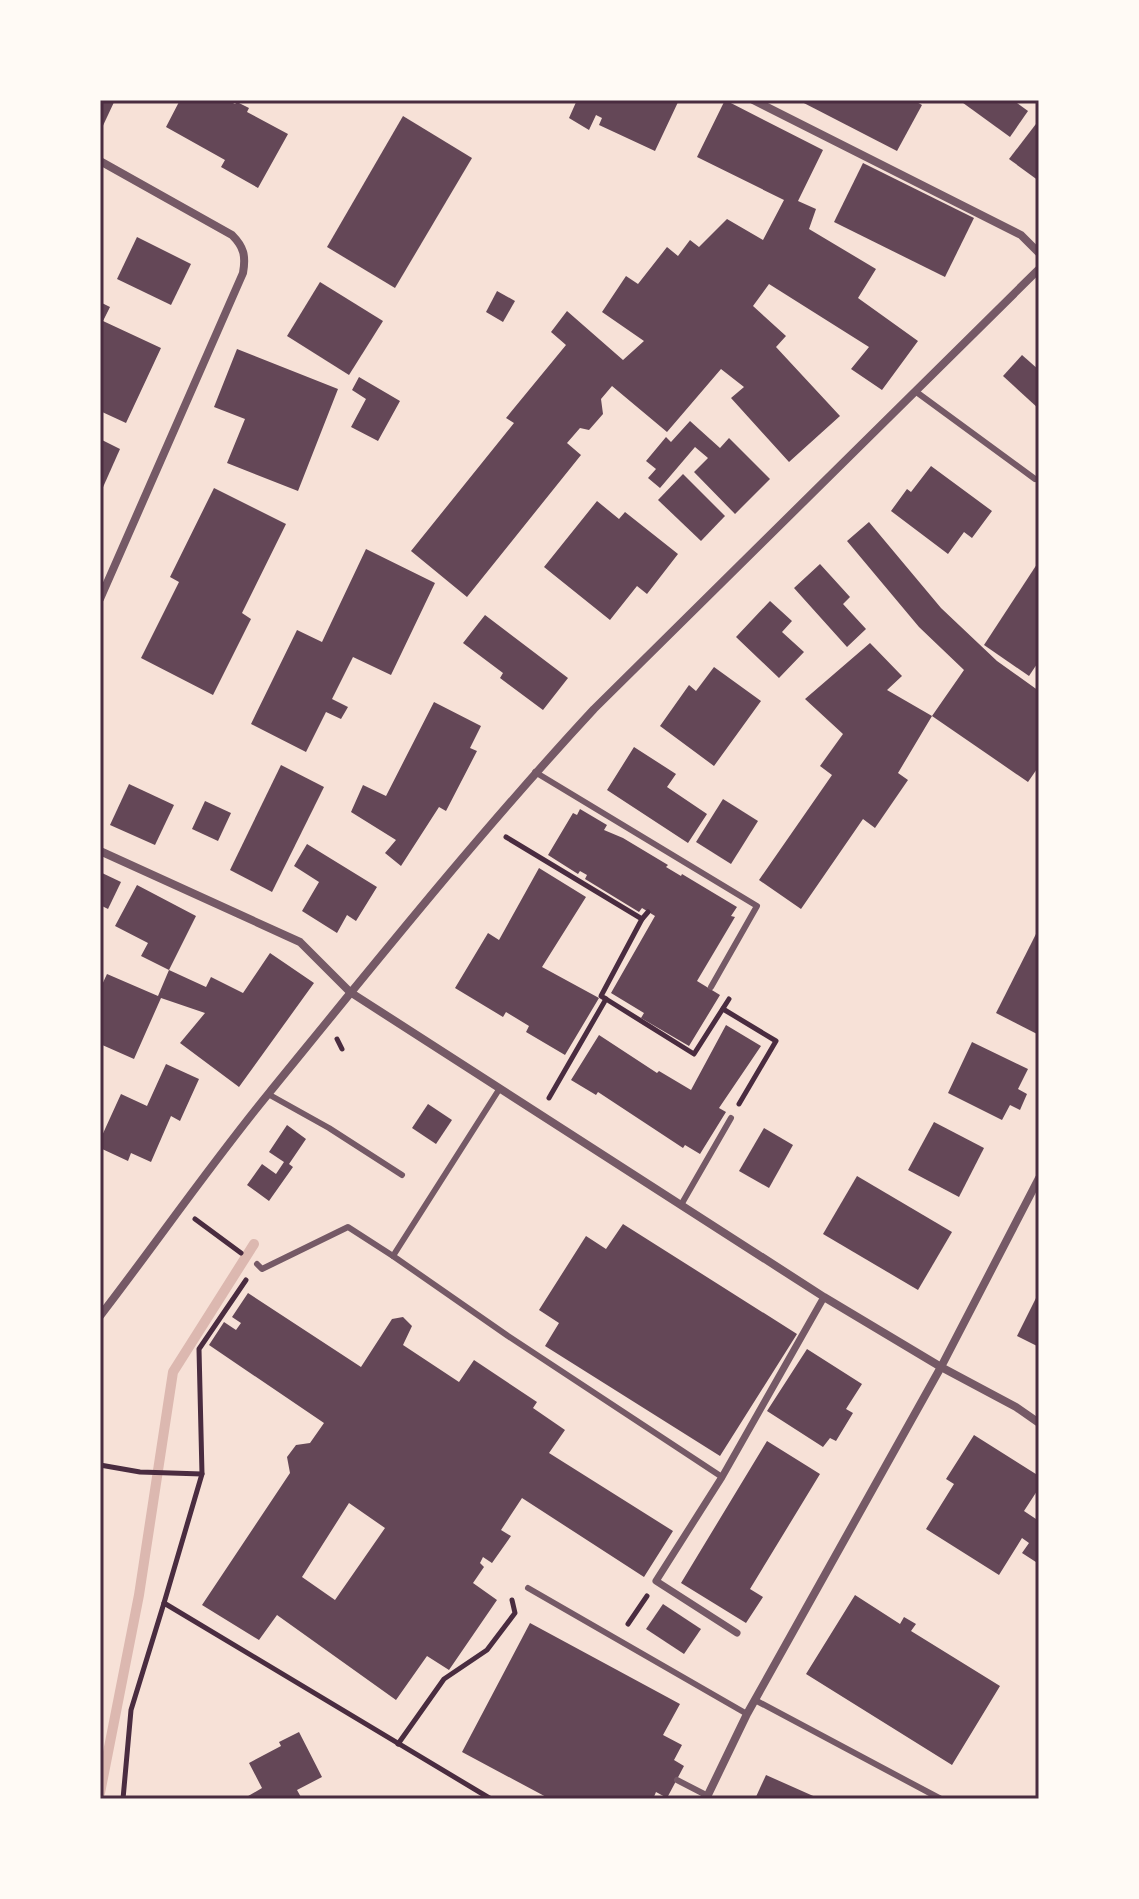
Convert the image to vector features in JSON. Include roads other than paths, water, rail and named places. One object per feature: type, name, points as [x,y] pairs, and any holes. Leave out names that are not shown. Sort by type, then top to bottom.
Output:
[{"type":"street","points":[[753,100],[1021,235],[1039,253]]},
{"type":"street","points":[[100,161],[232,235],[242,246],[245,260],[243,273],[100,599]]},
{"type":"street","points":[[100,1316],[268,1094],[535,772],[594,709],[1039,269]]},
{"type":"street","points":[[100,851],[300,942],[350,992],[824,1297],[1039,1423]]},
{"type":"street","points":[[707,1798],[747,1714],[941,1367],[1039,1178]]},
{"type":"street","points":[[737,1633],[656,1581],[722,1477],[824,1297]]},
{"type":"lane","points":[[915,391],[1035,479]]},
{"type":"lane","points":[[535,772],[757,906],[711,987]]},
{"type":"lane","points":[[393,1256],[500,1088]]},
{"type":"lane","points":[[268,1094],[329,1128],[402,1175]]},
{"type":"lane","points":[[681,1205],[731,1118]]},
{"type":"lane","points":[[257,1264],[262,1269],[348,1227],[722,1477]]},
{"type":"lane","points":[[528,1588],[747,1714]]},
{"type":"lane","points":[[755,1700],[941,1799]]},
{"type":"lane","points":[[677,1780],[707,1798]]},
{"type":"waterway","points":[[100,1793],[139,1595],[173,1372],[254,1244]]}]
